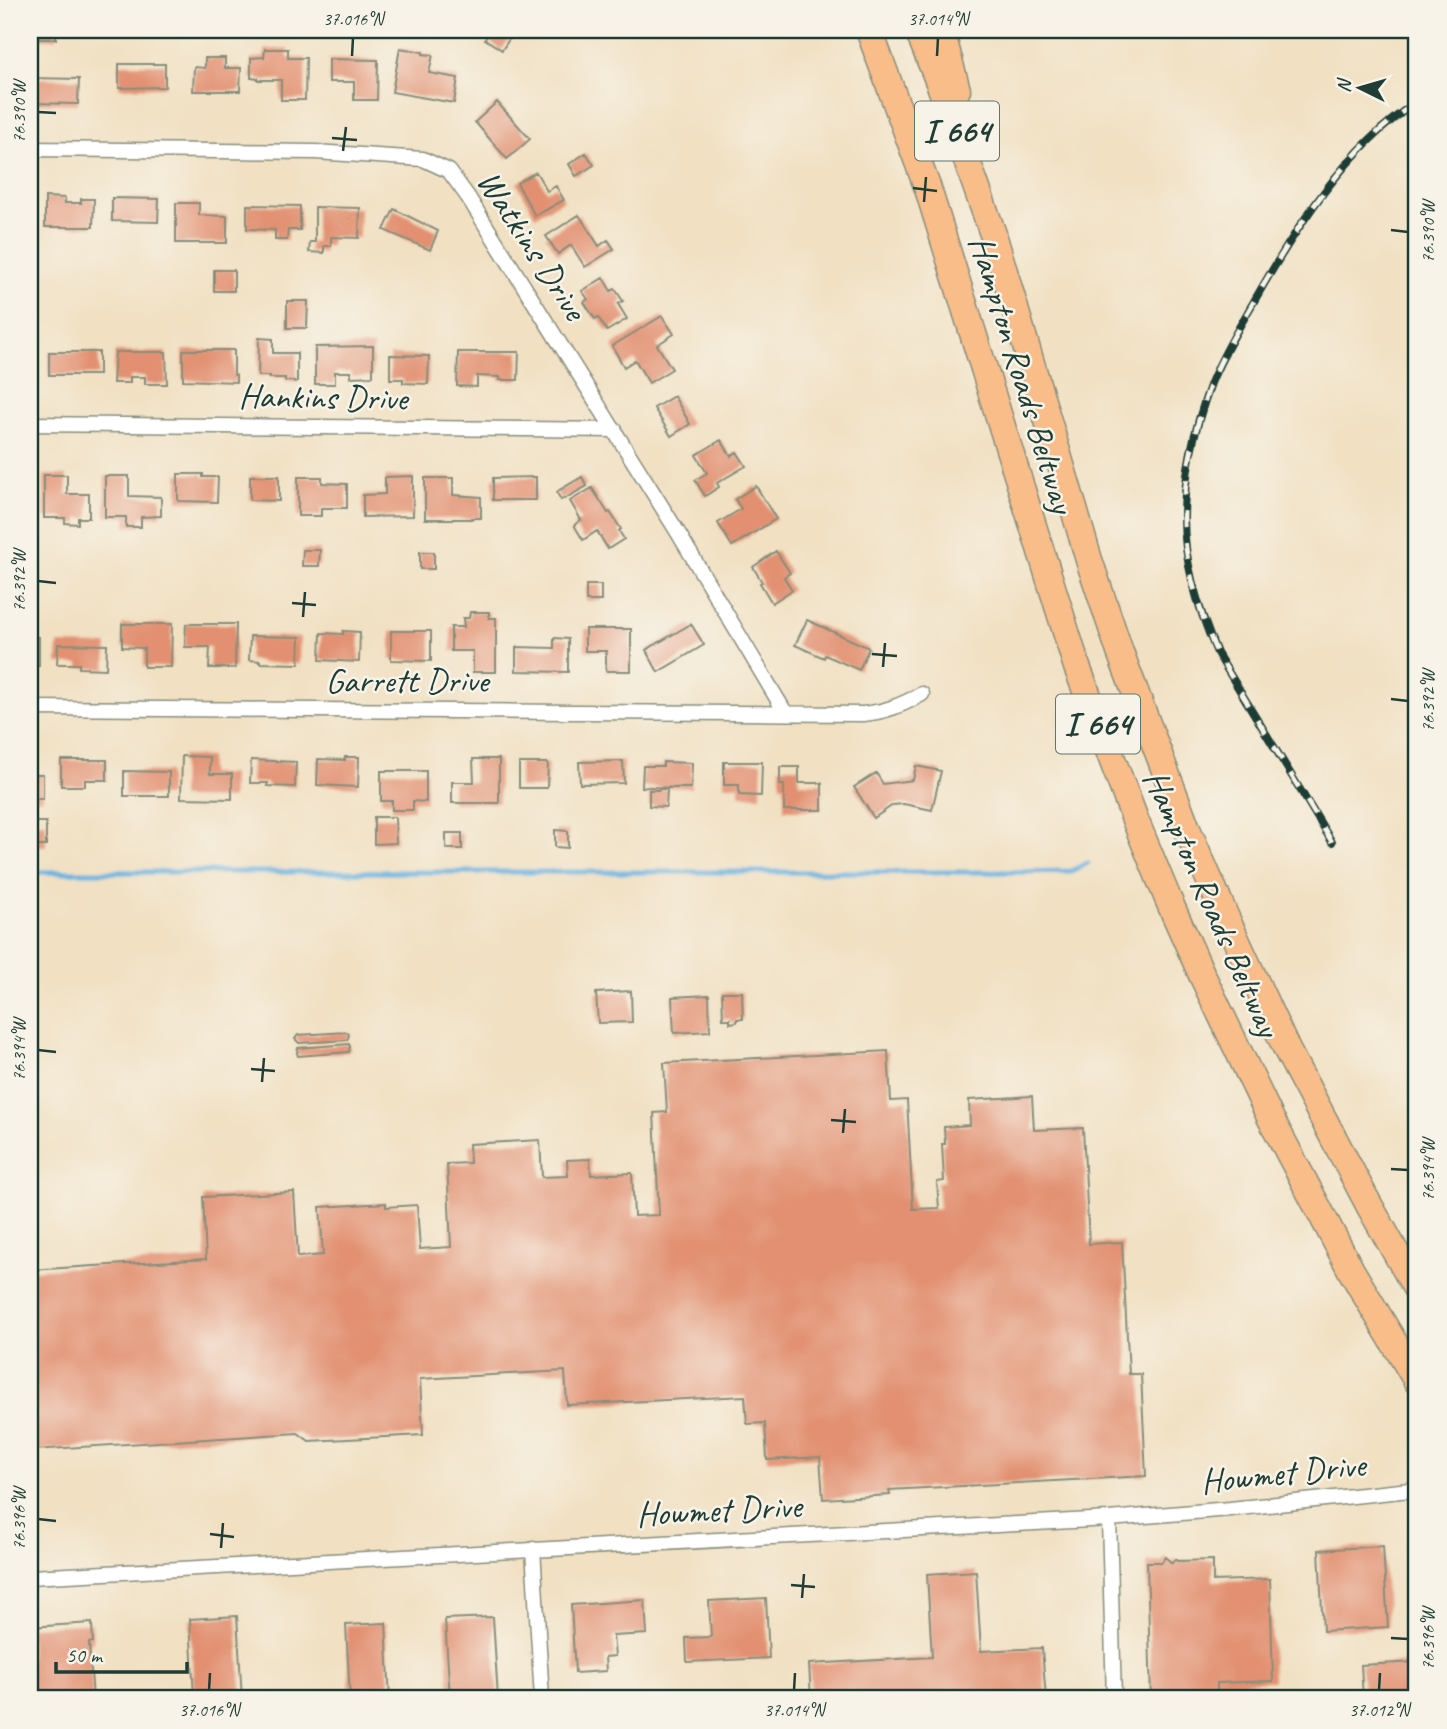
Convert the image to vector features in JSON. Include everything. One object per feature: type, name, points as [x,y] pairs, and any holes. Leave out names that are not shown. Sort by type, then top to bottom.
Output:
[{"type":"highway","name":"Hampton Roads Beltway","points":[[869,30],[928,189],[1077,667],[1140,833],[1196,963],[1270,1117],[1352,1272],[1417,1381]]},
{"type":"highway","name":"Hampton Roads Beltway","points":[[918,30],[993,234],[1089,561],[1183,818],[1287,1050],[1362,1194],[1417,1290]]},
{"type":"highway","points":[[942,30],[993,234]]},
{"type":"street","name":"Watkins Drive","points":[[30,149],[315,152],[423,159],[449,171],[615,430],[785,712]]},
{"type":"street","name":"Hankins Drive","points":[[30,424],[615,430]]},
{"type":"street","name":"Garrett Drive","points":[[30,708],[863,714],[877,713],[902,705],[922,694]]},
{"type":"street","name":"Howmet Drive","points":[[30,1577],[1109,1518],[1414,1494]]},
{"type":"street","points":[[1109,1518],[1114,1699]]},
{"type":"street","points":[[533,1549],[542,1699]]},
{"type":"building","points":[[30,30],[56,30],[56,39],[30,39]]},
{"type":"building","points":[[491,30],[515,30],[502,50],[485,39]]},
{"type":"building","points":[[400,48],[433,55],[429,73],[458,78],[454,103],[392,92]]},
{"type":"building","points":[[265,49],[288,49],[288,58],[306,58],[305,100],[281,100],[281,80],[251,78],[251,58],[264,57]]},
{"type":"building","points":[[205,58],[225,58],[225,68],[241,68],[240,91],[193,91],[194,67],[205,68]]},
{"type":"building","points":[[329,59],[378,60],[377,100],[354,100],[354,82],[329,82]]},
{"type":"building","points":[[119,64],[165,64],[165,87],[119,88]]},
{"type":"building","points":[[30,78],[79,79],[78,104],[30,103]]},
{"type":"building","points":[[497,102],[530,139],[507,159],[475,122]]},
{"type":"building","points":[[586,153],[594,165],[576,176],[569,164]]},
{"type":"building","points":[[536,172],[547,191],[556,186],[564,200],[535,216],[517,183]]},
{"type":"building","points":[[45,197],[65,198],[65,203],[81,203],[81,199],[94,199],[93,227],[45,227]]},
{"type":"building","points":[[112,198],[159,199],[158,222],[112,221]]},
{"type":"building","points":[[176,203],[199,203],[199,215],[227,216],[227,243],[176,243]]},
{"type":"building","points":[[247,205],[300,206],[300,230],[288,230],[287,240],[275,240],[275,230],[247,229]]},
{"type":"building","points":[[315,207],[360,208],[359,238],[331,237],[331,246],[324,246],[324,253],[309,252],[310,242],[315,242]]},
{"type":"building","points":[[394,209],[438,231],[430,250],[384,230]]},
{"type":"building","points":[[579,215],[599,246],[608,240],[614,249],[585,267],[571,245],[558,254],[546,236]]},
{"type":"building","points":[[214,270],[234,270],[234,291],[214,291]]},
{"type":"building","points":[[603,278],[611,291],[615,289],[623,301],[618,304],[627,319],[607,331],[584,302],[588,299],[582,291]]},
{"type":"building","points":[[287,301],[308,301],[307,328],[287,328]]},
{"type":"building","points":[[662,316],[674,334],[657,345],[672,369],[649,383],[635,360],[624,367],[612,346]]},
{"type":"building","points":[[259,338],[273,339],[273,353],[297,353],[297,382],[285,381],[285,378],[258,376]]},
{"type":"building","points":[[373,346],[373,376],[351,377],[351,372],[335,372],[335,384],[315,384],[315,347]]},
{"type":"building","points":[[183,350],[234,350],[236,382],[183,380]]},
{"type":"building","points":[[49,352],[99,352],[99,375],[49,375]]},
{"type":"building","points":[[115,352],[166,352],[167,384],[145,384],[145,377],[130,377],[130,383],[113,383]]},
{"type":"building","points":[[458,352],[519,352],[518,380],[477,376],[477,387],[457,386]]},
{"type":"building","points":[[390,355],[429,356],[428,384],[403,383],[403,379],[390,379]]},
{"type":"building","points":[[674,396],[690,424],[671,436],[654,408]]},
{"type":"building","points":[[721,440],[731,456],[737,452],[746,466],[717,483],[719,487],[705,496],[695,480],[707,473],[696,455]]},
{"type":"building","points":[[178,474],[218,477],[217,502],[178,501]]},
{"type":"building","points":[[44,475],[67,475],[67,494],[89,494],[89,518],[78,518],[78,524],[65,523],[65,518],[44,518]]},
{"type":"building","points":[[105,476],[129,476],[129,496],[161,497],[161,516],[141,517],[141,527],[126,527],[126,517],[105,517]]},
{"type":"building","points":[[250,476],[279,476],[279,501],[250,500]]},
{"type":"building","points":[[413,476],[413,516],[363,517],[363,495],[385,494],[385,477]]},
{"type":"building","points":[[298,477],[322,477],[322,483],[347,484],[347,508],[321,508],[321,516],[298,516]]},
{"type":"building","points":[[536,477],[536,500],[493,500],[493,478]]},
{"type":"building","points":[[582,477],[587,486],[561,500],[558,491]]},
{"type":"building","points":[[425,478],[453,478],[453,495],[481,497],[481,518],[425,519]]},
{"type":"building","points":[[756,486],[776,519],[732,546],[718,523],[741,509],[735,499]]},
{"type":"building","points":[[592,488],[621,529],[619,531],[624,539],[608,549],[597,531],[583,540],[574,525],[581,520],[570,501]]},
{"type":"building","points":[[303,550],[320,550],[319,566],[302,566]]},
{"type":"building","points":[[776,551],[790,573],[784,577],[792,590],[772,603],[753,567]]},
{"type":"building","points":[[420,552],[434,552],[434,569],[420,569]]},
{"type":"building","points":[[586,585],[601,585],[601,601],[586,601]]},
{"type":"building","points":[[470,612],[489,612],[489,618],[496,618],[496,672],[473,672],[473,651],[451,651],[451,627],[464,627],[463,618],[469,618]]},
{"type":"building","points":[[807,620],[869,648],[859,670],[795,645]]},
{"type":"building","points":[[122,624],[172,624],[171,667],[144,667],[144,648],[122,647]]},
{"type":"building","points":[[186,624],[236,624],[235,668],[209,668],[210,647],[185,647]]},
{"type":"building","points":[[691,624],[704,645],[658,672],[646,650]]},
{"type":"building","points":[[585,629],[631,629],[631,671],[606,671],[606,651],[585,651]]},
{"type":"building","points":[[343,631],[360,632],[359,662],[320,660],[321,633],[343,634]]},
{"type":"building","points":[[391,631],[431,631],[431,661],[391,660]]},
{"type":"building","points":[[250,636],[300,637],[299,664],[260,663],[249,660]]},
{"type":"building","points":[[30,637],[39,637],[39,666],[30,666]]},
{"type":"building","points":[[554,638],[568,639],[568,672],[516,671],[516,647],[554,648]]},
{"type":"building","points":[[58,644],[107,645],[106,669],[79,668],[79,664],[57,664]]},
{"type":"building","points":[[182,756],[210,757],[210,774],[232,774],[232,799],[181,798]]},
{"type":"building","points":[[345,757],[359,757],[358,787],[317,785],[318,759],[345,760]]},
{"type":"building","points":[[473,759],[499,759],[499,803],[452,803],[452,782],[474,782]]},
{"type":"building","points":[[61,760],[107,760],[107,780],[85,780],[85,786],[61,786]]},
{"type":"building","points":[[251,760],[296,762],[295,787],[250,783]]},
{"type":"building","points":[[623,761],[624,783],[580,784],[579,762]]},
{"type":"building","points":[[663,762],[692,763],[691,788],[642,787],[643,766],[663,766]]},
{"type":"building","points":[[724,762],[762,762],[761,796],[739,795],[739,785],[724,785]]},
{"type":"building","points":[[519,763],[548,763],[547,788],[519,788]]},
{"type":"building","points":[[916,766],[941,771],[932,810],[904,804],[893,805],[874,818],[854,787],[876,773],[883,784],[913,780]]},
{"type":"building","points":[[780,767],[799,767],[799,783],[822,783],[822,810],[784,810],[784,785],[780,785]]},
{"type":"building","points":[[124,771],[169,772],[169,796],[124,796]]},
{"type":"building","points":[[381,771],[426,771],[426,802],[413,801],[413,810],[392,810],[392,801],[381,801]]},
{"type":"building","points":[[30,774],[43,774],[43,799],[30,799]]},
{"type":"building","points":[[667,789],[666,807],[649,806],[649,790]]},
{"type":"building","points":[[374,817],[395,817],[396,843],[374,844]]},
{"type":"building","points":[[30,822],[46,822],[46,846],[30,846]]},
{"type":"building","points":[[555,830],[568,831],[568,848],[555,847]]},
{"type":"building","points":[[446,833],[462,833],[462,849],[446,849]]},
{"type":"building","points":[[631,991],[632,1022],[598,1023],[596,993]]},
{"type":"building","points":[[722,992],[742,992],[743,1019],[730,1023],[730,1019],[723,1019]]},
{"type":"building","points":[[709,995],[710,1031],[674,1033],[672,997]]},
{"type":"building","points":[[347,1032],[347,1040],[299,1043],[295,1039],[298,1035]]},
{"type":"building","points":[[349,1044],[349,1052],[298,1056],[297,1053],[298,1048]]},
{"type":"building","points":[[888,1051],[891,1101],[907,1100],[913,1209],[939,1208],[937,1182],[944,1181],[944,1127],[970,1125],[969,1100],[1032,1096],[1034,1130],[1083,1128],[1089,1244],[1122,1242],[1129,1374],[1141,1374],[1146,1476],[889,1490],[890,1495],[823,1499],[820,1457],[767,1460],[765,1423],[747,1424],[745,1396],[567,1405],[565,1371],[420,1379],[423,1435],[309,1441],[298,1433],[34,1450],[30,1410],[30,1270],[206,1259],[203,1197],[294,1192],[298,1257],[323,1255],[320,1207],[386,1203],[386,1207],[417,1205],[420,1249],[451,1247],[447,1164],[470,1163],[469,1144],[540,1140],[542,1177],[568,1176],[567,1160],[590,1159],[591,1175],[632,1173],[634,1216],[659,1215],[654,1113],[667,1112],[664,1063]]},
{"type":"building","points":[[1383,1546],[1388,1627],[1323,1631],[1319,1550]]},
{"type":"building","points":[[1165,1557],[1172,1563],[1175,1559],[1213,1560],[1213,1581],[1270,1579],[1273,1681],[1217,1683],[1217,1699],[1151,1699],[1147,1562],[1162,1562]]},
{"type":"building","points":[[976,1571],[981,1651],[1042,1648],[1046,1699],[811,1699],[809,1664],[932,1657],[927,1574]]},
{"type":"building","points":[[766,1598],[769,1658],[687,1662],[686,1638],[711,1637],[709,1601]]},
{"type":"building","points":[[645,1600],[647,1634],[613,1636],[615,1656],[605,1657],[606,1671],[575,1673],[571,1605]]},
{"type":"building","points":[[237,1616],[242,1699],[194,1699],[190,1619]]},
{"type":"building","points":[[493,1617],[498,1699],[450,1699],[445,1619]]},
{"type":"building","points":[[92,1623],[93,1642],[89,1643],[93,1699],[30,1699],[30,1627]]},
{"type":"building","points":[[386,1623],[390,1699],[350,1699],[346,1625]]},
{"type":"building","points":[[1417,1662],[1417,1699],[1363,1699],[1361,1665]]},
{"type":"waterway","points":[[30,872],[1020,872],[1071,871],[1088,863]]},
{"type":"railway","points":[[1332,842],[1217,653],[1210,637],[1194,587],[1187,553],[1184,518],[1186,484],[1195,433],[1211,383],[1230,342],[1269,276],[1304,220],[1345,166],[1367,142],[1417,102]]}]
